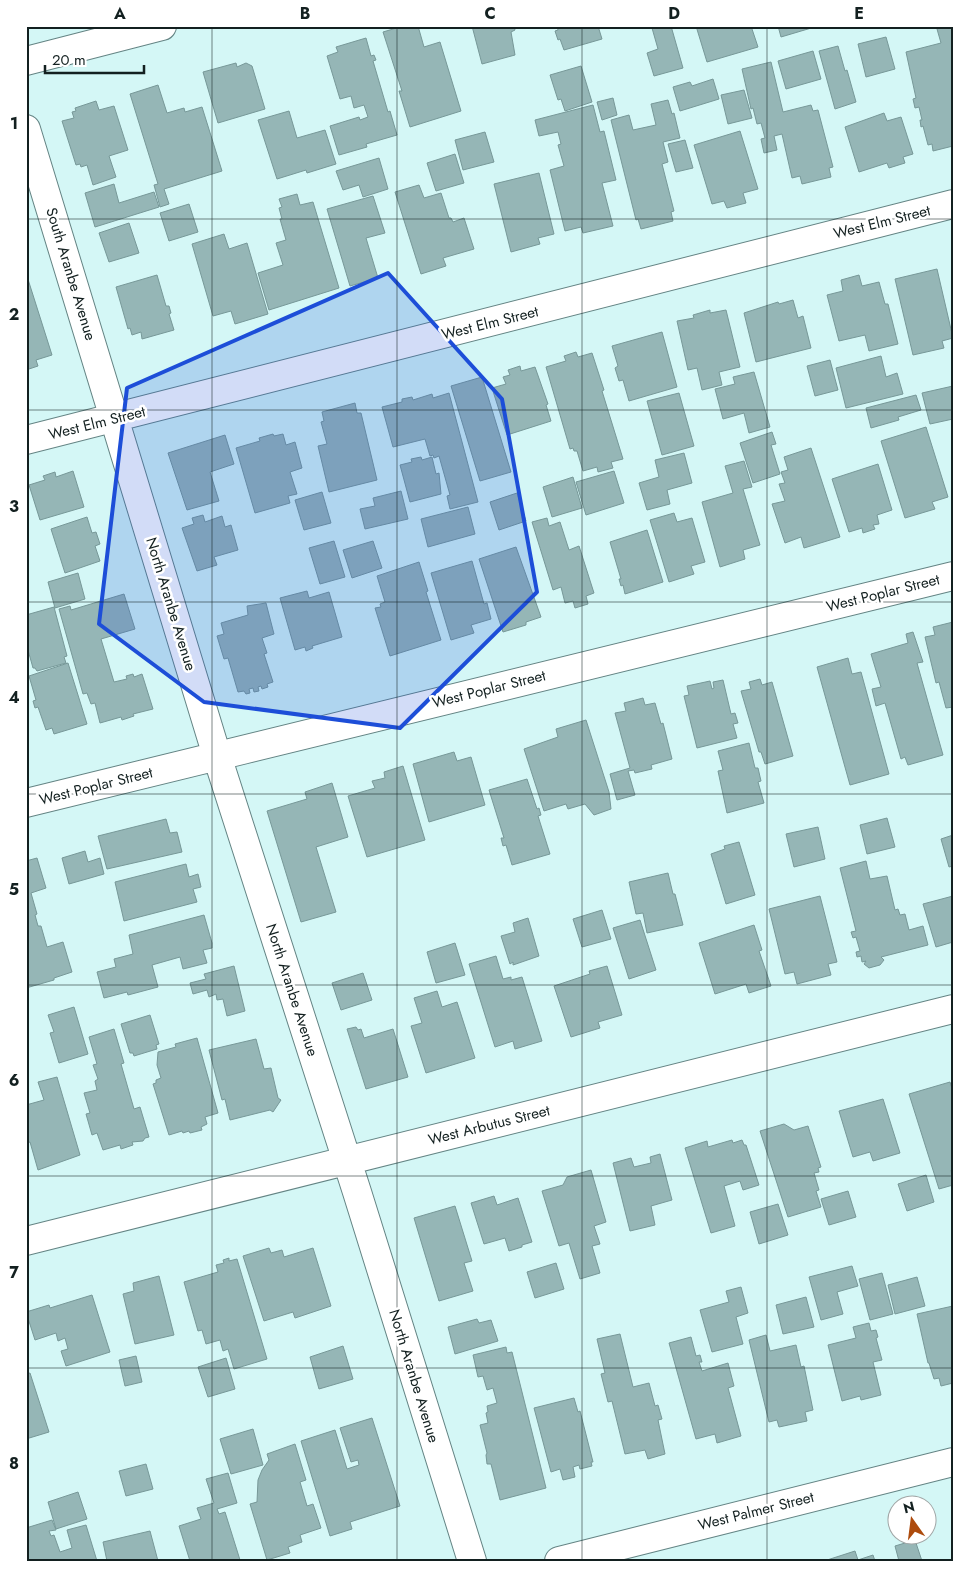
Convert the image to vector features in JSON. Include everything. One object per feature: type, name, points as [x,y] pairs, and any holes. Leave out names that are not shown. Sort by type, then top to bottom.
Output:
[{"type":"street","points":[[26,61],[162,26]]},
{"type":"street","name":"South Aranbe Avenue","points":[[26,129],[116,419]]},
{"type":"street","name":"West Elm Street","points":[[26,440],[116,419],[953,204]]},
{"type":"street","name":"North Aranbe Avenue","points":[[116,419],[217,756],[472,1561]]},
{"type":"street","name":"West Poplar Street","points":[[26,803],[953,576]]},
{"type":"street","name":"West Arbutus Street","points":[[26,1241],[953,1009]]},
{"type":"street","name":"West Palmer Street","points":[[560,1561],[953,1462]]},
{"type":"highlighted area","points":[[388,273],[502,399],[537,592],[400,728],[204,702],[99,624],[127,388]]},
{"type":"building","points":[[403,26],[418,26],[424,47],[440,42],[461,111],[410,127],[399,91],[402,91],[383,32]]},
{"type":"building","points":[[472,26],[514,26],[515,30],[511,32],[515,55],[482,64]]},
{"type":"building","points":[[557,26],[598,26],[602,39],[564,50],[555,31],[558,30]]},
{"type":"building","points":[[671,26],[683,68],[654,76],[647,53],[658,49],[652,28]]},
{"type":"building","points":[[696,26],[751,26],[758,47],[707,62]]},
{"type":"building","points":[[778,26],[818,26],[781,37]]},
{"type":"building","points":[[953,26],[953,146],[933,151],[932,144],[928,145],[923,126],[921,127],[920,120],[922,120],[919,107],[915,108],[913,99],[916,98],[906,52],[941,43],[937,29]]},
{"type":"building","points":[[886,37],[895,69],[866,77],[858,44]]},
{"type":"building","points":[[366,38],[371,56],[374,55],[376,60],[373,61],[397,135],[366,144],[367,147],[339,155],[330,126],[359,117],[360,120],[368,117],[364,105],[354,108],[351,96],[340,99],[327,56],[338,52],[336,47]]},
{"type":"building","points":[[838,46],[856,102],[835,109],[819,51]]},
{"type":"building","points":[[813,51],[821,79],[786,89],[778,61]]},
{"type":"building","points":[[771,62],[783,112],[811,105],[813,111],[818,110],[833,167],[829,168],[831,177],[802,184],[800,176],[792,178],[782,134],[774,136],[777,150],[764,153],[761,139],[765,138],[761,123],[757,124],[753,108],[751,109],[742,69]]},
{"type":"building","points":[[236,63],[237,67],[246,63],[252,66],[265,109],[218,123],[203,72]]},
{"type":"building","points":[[581,66],[592,102],[565,111],[561,99],[558,100],[550,75]]},
{"type":"building","points":[[713,79],[719,99],[680,111],[673,87],[690,82],[692,86]]},
{"type":"building","points":[[158,85],[167,113],[184,108],[185,112],[202,107],[222,171],[164,189],[169,204],[160,207],[154,185],[158,184],[130,94]]},
{"type":"building","points":[[744,90],[752,118],[728,124],[721,95]]},
{"type":"building","points":[[613,98],[617,115],[602,120],[597,102]]},
{"type":"building","points":[[668,100],[672,114],[674,113],[680,138],[663,142],[668,162],[662,164],[674,211],[671,212],[673,221],[641,229],[638,219],[636,220],[611,120],[629,115],[633,130],[656,125],[651,104]]},
{"type":"building","points":[[96,101],[99,110],[114,106],[128,150],[109,156],[116,177],[93,185],[87,165],[81,167],[80,164],[76,165],[62,121],[74,118],[72,112],[76,111],[75,108]]},
{"type":"building","points":[[593,105],[600,132],[604,131],[616,180],[602,183],[613,226],[583,233],[581,227],[565,231],[550,170],[564,166],[558,145],[561,144],[558,132],[539,136],[535,120]]},
{"type":"building","points":[[289,111],[297,138],[325,130],[336,164],[307,173],[306,170],[277,179],[258,120]]},
{"type":"building","points":[[884,113],[887,121],[901,117],[913,154],[903,157],[905,163],[889,168],[887,163],[859,172],[845,127]]},
{"type":"building","points":[[740,131],[758,189],[743,193],[746,203],[727,208],[724,201],[712,204],[694,145]]},
{"type":"building","points":[[485,132],[494,162],[463,170],[455,140]]},
{"type":"building","points":[[685,140],[693,168],[676,172],[668,144]]},
{"type":"building","points":[[455,154],[464,183],[436,191],[427,163]]},
{"type":"building","points":[[379,158],[388,189],[363,197],[359,185],[343,190],[336,171]]},
{"type":"building","points":[[539,173],[554,234],[538,238],[540,244],[511,252],[494,184]]},
{"type":"building","points":[[114,184],[119,203],[154,192],[159,207],[95,227],[85,193]]},
{"type":"building","points":[[419,185],[424,198],[441,193],[449,218],[453,222],[464,218],[474,249],[443,258],[446,266],[421,274],[395,192]]},
{"type":"building","points":[[297,194],[300,205],[313,202],[339,288],[269,310],[258,273],[283,265],[276,243],[286,240],[280,219],[282,219],[279,208],[282,207],[279,199]]},
{"type":"building","points":[[373,196],[385,233],[366,238],[378,278],[350,286],[327,209]]},
{"type":"building","points":[[189,204],[198,232],[169,241],[160,213]]},
{"type":"building","points":[[129,223],[139,253],[109,262],[99,233]]},
{"type":"building","points":[[224,234],[229,249],[247,243],[268,314],[235,324],[231,311],[213,316],[192,244]]},
{"type":"building","points":[[937,269],[953,338],[942,341],[944,348],[913,355],[895,279]]},
{"type":"building","points":[[26,273],[52,355],[36,360],[38,366],[26,370]]},
{"type":"building","points":[[157,275],[166,306],[169,306],[171,313],[169,314],[174,330],[142,339],[141,332],[132,335],[130,328],[128,329],[116,287]]},
{"type":"building","points":[[859,275],[862,286],[879,282],[885,304],[888,304],[898,344],[869,351],[865,335],[839,341],[827,295],[843,291],[841,280]]},
{"type":"building","points":[[793,300],[798,318],[803,316],[811,348],[756,362],[744,313],[778,302],[779,304]]},
{"type":"building","points":[[710,310],[710,313],[726,310],[740,367],[719,372],[722,385],[702,390],[697,368],[688,370],[677,321],[694,318],[693,315]]},
{"type":"building","points":[[662,332],[677,387],[629,401],[623,380],[619,381],[615,368],[618,366],[612,346]]},
{"type":"building","points":[[576,352],[578,357],[592,353],[623,459],[611,462],[613,468],[598,472],[597,467],[583,471],[577,451],[574,451],[573,448],[570,449],[546,367],[566,361],[564,356]]},
{"type":"building","points":[[881,356],[886,377],[897,373],[903,394],[846,408],[836,368]]},
{"type":"building","points":[[830,360],[838,390],[815,396],[807,366]]},
{"type":"building","points":[[520,366],[521,371],[535,367],[548,404],[546,405],[551,421],[507,435],[492,388],[506,384],[503,377],[510,375],[508,370]]},
{"type":"building","points":[[754,372],[770,427],[749,433],[744,413],[723,419],[715,389],[735,384],[733,377]]},
{"type":"building","points":[[482,377],[511,472],[480,481],[451,386]]},
{"type":"building","points":[[953,386],[953,419],[930,424],[922,393]]},
{"type":"building","points":[[449,393],[478,502],[450,509],[447,496],[450,495],[439,456],[434,458],[433,455],[430,456],[425,439],[393,447],[382,407],[402,402],[402,399],[412,397],[413,400],[432,394],[433,398]]},
{"type":"building","points":[[679,393],[694,446],[662,455],[647,401]]},
{"type":"building","points":[[916,395],[921,410],[898,417],[899,420],[871,428],[866,408]]},
{"type":"building","points":[[355,403],[357,413],[361,413],[377,480],[329,492],[318,446],[327,444],[321,422],[324,421],[322,412]]},
{"type":"building","points":[[926,427],[948,497],[932,502],[935,509],[905,518],[881,441]]},
{"type":"building","points":[[772,432],[776,444],[771,445],[780,474],[753,483],[740,443]]},
{"type":"building","points":[[273,434],[274,436],[283,434],[286,445],[295,442],[302,468],[290,472],[297,494],[288,496],[290,503],[255,513],[236,448],[260,441],[259,438]]},
{"type":"building","points":[[225,435],[234,464],[210,472],[219,501],[187,510],[168,453]]},
{"type":"building","points":[[811,448],[840,537],[804,548],[801,537],[785,543],[772,504],[785,501],[779,484],[785,483],[781,472],[788,470],[784,457]]},
{"type":"building","points":[[684,453],[692,483],[667,490],[670,504],[647,510],[639,483],[659,477],[655,460]]},
{"type":"building","points":[[421,457],[422,460],[432,457],[436,474],[439,473],[441,494],[410,502],[400,465],[412,462],[411,459]]},
{"type":"building","points":[[744,461],[752,487],[743,489],[760,545],[743,550],[745,559],[720,567],[702,502],[733,493],[725,466]]},
{"type":"building","points":[[878,464],[892,510],[877,515],[879,524],[873,525],[875,529],[863,533],[862,528],[849,532],[832,479]]},
{"type":"building","points":[[73,471],[84,507],[40,520],[29,485],[45,480],[43,476],[55,472],[56,477]]},
{"type":"building","points":[[614,471],[624,503],[586,515],[576,482]]},
{"type":"building","points":[[573,477],[582,508],[552,517],[543,487]]},
{"type":"building","points":[[401,491],[408,519],[365,529],[360,509],[375,506],[373,498]]},
{"type":"building","points":[[322,492],[331,523],[304,530],[295,500]]},
{"type":"building","points":[[517,493],[526,521],[499,530],[490,502]]},
{"type":"building","points":[[468,507],[475,534],[428,547],[421,519]]},
{"type":"building","points":[[674,513],[677,522],[692,518],[705,562],[691,566],[694,574],[669,582],[650,520]]},
{"type":"building","points":[[203,515],[205,522],[222,516],[225,527],[231,525],[238,550],[214,557],[217,565],[197,571],[182,528],[194,524],[192,518]]},
{"type":"building","points":[[87,517],[92,533],[96,532],[100,544],[95,546],[100,561],[65,573],[51,529]]},
{"type":"building","points":[[547,518],[549,526],[560,522],[569,550],[579,546],[594,593],[586,596],[588,604],[575,608],[573,601],[565,603],[561,587],[553,590],[532,522]]},
{"type":"building","points":[[647,530],[663,582],[625,594],[623,585],[621,586],[619,579],[621,579],[610,542]]},
{"type":"building","points":[[334,541],[345,577],[320,584],[309,548]]},
{"type":"building","points":[[373,541],[382,568],[352,578],[343,550]]},
{"type":"building","points":[[516,547],[541,617],[526,622],[526,625],[503,632],[479,559]]},
{"type":"building","points":[[472,561],[484,604],[487,603],[491,619],[471,625],[474,633],[451,640],[431,573]]},
{"type":"building","points":[[419,562],[441,640],[390,656],[375,608],[381,607],[380,604],[385,602],[377,576]]},
{"type":"building","points":[[78,573],[85,599],[55,608],[48,582]]},
{"type":"building","points":[[307,591],[309,598],[329,592],[342,637],[312,646],[313,648],[306,651],[305,647],[295,650],[280,598]]},
{"type":"building","points":[[124,594],[135,629],[101,639],[114,682],[127,679],[126,676],[133,674],[134,677],[142,674],[153,709],[133,714],[134,716],[122,720],[121,717],[100,723],[95,703],[91,704],[87,693],[83,694],[59,609],[70,606],[71,610]]},
{"type":"building","points":[[266,603],[274,634],[262,638],[267,653],[264,654],[273,682],[267,684],[268,687],[262,689],[261,686],[258,687],[259,691],[254,692],[253,688],[249,689],[250,693],[238,692],[228,658],[224,659],[217,636],[224,634],[221,623],[248,615],[247,606]]},
{"type":"building","points":[[54,607],[67,656],[64,657],[66,663],[37,671],[33,668],[28,650],[26,650],[26,615]]},
{"type":"building","points":[[953,622],[953,707],[946,708],[939,682],[936,683],[925,637],[935,635],[933,627]]},
{"type":"building","points":[[913,632],[923,662],[917,663],[943,755],[908,765],[905,757],[901,759],[885,703],[876,706],[872,689],[881,687],[871,654],[908,643],[906,634]]},
{"type":"building","points":[[848,658],[852,674],[861,672],[889,774],[850,785],[817,667]]},
{"type":"building","points":[[68,663],[87,724],[54,734],[52,728],[46,730],[38,707],[35,708],[33,701],[36,700],[29,676]]},
{"type":"building","points":[[760,679],[762,685],[772,682],[793,756],[765,764],[761,752],[759,752],[741,691],[751,689],[749,682]]},
{"type":"building","points":[[723,680],[731,714],[735,713],[738,723],[733,724],[737,738],[697,748],[684,696],[689,695],[687,686],[710,681],[712,689],[714,688],[713,682]]},
{"type":"building","points":[[643,698],[645,705],[655,703],[661,724],[663,723],[672,759],[651,765],[652,769],[635,773],[634,770],[628,771],[635,795],[617,800],[610,774],[630,768],[615,713],[626,711],[624,703]]},
{"type":"building","points":[[586,720],[609,792],[611,809],[594,815],[585,804],[568,809],[566,804],[544,811],[524,749],[558,737],[556,729]]},
{"type":"building","points":[[749,743],[755,768],[758,768],[761,781],[758,782],[764,803],[727,813],[718,771],[723,770],[718,751]]},
{"type":"building","points":[[454,752],[457,761],[471,757],[485,805],[429,822],[413,764]]},
{"type":"building","points":[[403,766],[425,840],[367,857],[348,796],[375,788],[372,781],[385,778],[384,772]]},
{"type":"building","points":[[527,779],[537,809],[539,808],[541,815],[538,816],[550,854],[512,865],[506,845],[503,846],[501,838],[504,838],[489,790]]},
{"type":"building","points":[[332,783],[348,837],[316,847],[336,912],[301,922],[267,811],[307,799],[305,792]]},
{"type":"building","points":[[887,818],[895,847],[867,854],[860,825]]},
{"type":"building","points":[[166,819],[170,833],[177,832],[182,852],[107,869],[98,836]]},
{"type":"building","points":[[818,827],[825,859],[794,867],[786,834]]},
{"type":"building","points":[[953,835],[953,866],[949,867],[941,839]]},
{"type":"building","points":[[739,842],[755,895],[726,904],[711,854],[725,849],[724,846]]},
{"type":"building","points":[[85,851],[88,862],[100,858],[104,874],[69,884],[62,858]]},
{"type":"building","points":[[37,858],[46,888],[31,893],[37,914],[35,915],[38,926],[41,926],[47,947],[63,942],[72,972],[54,978],[54,980],[26,988],[26,861]]},
{"type":"building","points":[[866,861],[870,879],[887,876],[895,910],[898,909],[900,915],[905,914],[909,930],[923,926],[928,945],[881,957],[884,960],[880,965],[869,968],[864,964],[866,961],[862,962],[861,956],[857,957],[856,952],[860,951],[856,937],[853,938],[851,932],[856,931],[840,868]]},
{"type":"building","points":[[186,864],[189,877],[198,874],[201,887],[193,889],[197,902],[124,921],[115,882]]},
{"type":"building","points":[[668,873],[683,925],[647,933],[643,913],[636,914],[629,882]]},
{"type":"building","points":[[820,896],[837,962],[828,964],[831,975],[797,984],[794,972],[785,974],[769,909]]},
{"type":"building","points":[[953,896],[953,942],[936,947],[923,904]]},
{"type":"building","points":[[602,910],[611,939],[582,947],[573,919]]},
{"type":"building","points":[[204,915],[212,943],[212,948],[203,950],[207,963],[183,969],[180,957],[152,965],[158,987],[128,995],[127,992],[104,998],[97,972],[116,967],[114,959],[133,954],[129,935]]},
{"type":"building","points":[[528,918],[539,956],[513,965],[513,962],[510,964],[501,936],[515,932],[513,923]]},
{"type":"building","points":[[640,920],[656,970],[629,979],[613,928]]},
{"type":"building","points":[[754,925],[762,950],[759,951],[771,986],[749,993],[746,984],[715,994],[699,943]]},
{"type":"building","points":[[455,943],[465,975],[436,983],[427,952]]},
{"type":"building","points":[[496,956],[503,979],[511,977],[511,980],[522,977],[542,1041],[515,1049],[513,1041],[495,1047],[469,964]]},
{"type":"building","points":[[234,966],[245,1011],[227,1016],[223,999],[217,1000],[216,994],[209,997],[207,990],[193,994],[190,983],[206,979],[204,974]]},
{"type":"building","points":[[607,966],[622,1015],[598,1022],[600,1028],[571,1037],[554,986],[590,974],[589,971]]},
{"type":"building","points":[[363,973],[372,1000],[341,1010],[332,983]]},
{"type":"building","points":[[437,991],[442,1007],[457,1002],[475,1058],[426,1073],[411,1026],[422,1023],[414,998]]},
{"type":"building","points":[[74,1007],[88,1054],[59,1063],[50,1033],[54,1032],[48,1015]]},
{"type":"building","points":[[150,1015],[159,1044],[156,1045],[157,1049],[134,1056],[133,1053],[130,1053],[121,1024]]},
{"type":"building","points":[[356,1027],[358,1030],[361,1029],[364,1038],[393,1029],[408,1077],[366,1089],[347,1029]]},
{"type":"building","points":[[114,1029],[124,1063],[121,1064],[134,1109],[140,1107],[149,1137],[143,1141],[132,1142],[133,1145],[121,1149],[120,1145],[103,1150],[97,1133],[92,1135],[86,1114],[90,1113],[84,1093],[97,1090],[95,1081],[98,1079],[93,1065],[97,1064],[89,1037]]},
{"type":"building","points":[[197,1038],[218,1113],[205,1117],[207,1124],[201,1127],[202,1130],[190,1133],[189,1131],[183,1133],[182,1131],[169,1135],[153,1084],[161,1078],[157,1065],[158,1052],[176,1047],[175,1044]]},
{"type":"building","points":[[256,1039],[264,1069],[271,1068],[278,1098],[281,1100],[273,1112],[270,1110],[230,1120],[225,1099],[222,1100],[209,1050]]},
{"type":"building","points":[[57,1077],[80,1155],[38,1170],[30,1142],[26,1143],[26,1105],[44,1100],[38,1082]]},
{"type":"building","points":[[950,1082],[953,1092],[953,1170],[951,1170],[953,1185],[939,1189],[909,1094]]},
{"type":"building","points":[[883,1099],[900,1153],[873,1161],[870,1152],[853,1157],[839,1111]]},
{"type":"building","points":[[784,1124],[794,1130],[808,1126],[821,1167],[818,1168],[819,1172],[814,1173],[819,1190],[816,1191],[821,1207],[788,1217],[760,1131]]},
{"type":"building","points":[[732,1140],[733,1143],[742,1140],[744,1145],[746,1145],[759,1185],[743,1190],[740,1181],[724,1186],[735,1226],[711,1233],[685,1148],[707,1141],[708,1147]]},
{"type":"building","points":[[660,1154],[672,1200],[651,1206],[655,1225],[630,1231],[613,1163],[631,1158],[634,1167],[651,1163],[650,1157]]},
{"type":"building","points":[[591,1170],[606,1222],[594,1226],[600,1244],[592,1246],[600,1273],[580,1279],[569,1243],[559,1246],[542,1191],[563,1185],[567,1177]]},
{"type":"building","points":[[926,1175],[934,1202],[907,1211],[898,1184]]},
{"type":"building","points":[[848,1191],[856,1217],[829,1225],[821,1199]]},
{"type":"building","points":[[494,1196],[497,1205],[518,1198],[532,1242],[509,1251],[505,1238],[484,1244],[471,1203]]},
{"type":"building","points":[[778,1204],[788,1235],[759,1244],[750,1212]]},
{"type":"building","points":[[455,1206],[472,1261],[464,1263],[473,1291],[439,1301],[414,1218]]},
{"type":"building","points":[[269,1248],[271,1253],[282,1250],[284,1257],[313,1248],[331,1306],[295,1318],[293,1312],[264,1321],[243,1256]]},
{"type":"building","points":[[229,1258],[229,1261],[237,1259],[267,1359],[234,1369],[228,1349],[223,1351],[220,1340],[206,1344],[202,1330],[198,1331],[184,1282],[218,1272],[216,1265],[224,1263],[223,1260]]},
{"type":"building","points":[[556,1263],[564,1289],[535,1298],[527,1272]]},
{"type":"building","points":[[852,1266],[858,1286],[837,1292],[843,1314],[821,1320],[809,1277]]},
{"type":"building","points":[[882,1273],[893,1314],[870,1320],[859,1279]]},
{"type":"building","points":[[159,1276],[174,1335],[135,1344],[123,1294],[134,1291],[133,1283]]},
{"type":"building","points":[[917,1277],[925,1306],[895,1314],[888,1285]]},
{"type":"building","points":[[741,1287],[748,1313],[736,1317],[743,1344],[712,1352],[700,1310],[729,1302],[726,1291]]},
{"type":"building","points":[[92,1295],[110,1352],[66,1366],[61,1351],[68,1349],[65,1338],[58,1341],[56,1333],[35,1340],[26,1312],[49,1305],[50,1308]]},
{"type":"building","points":[[806,1297],[814,1327],[783,1334],[776,1305]]},
{"type":"building","points":[[953,1306],[953,1383],[941,1386],[939,1378],[934,1379],[928,1363],[917,1314]]},
{"type":"building","points":[[477,1319],[479,1323],[491,1320],[498,1341],[455,1354],[448,1327]]},
{"type":"building","points":[[869,1323],[871,1331],[876,1330],[878,1337],[876,1338],[882,1360],[873,1362],[881,1395],[861,1400],[860,1396],[842,1401],[828,1345],[856,1338],[853,1327]]},
{"type":"building","points":[[620,1334],[633,1387],[649,1383],[655,1406],[658,1405],[662,1419],[658,1420],[665,1454],[648,1459],[645,1450],[625,1454],[612,1401],[608,1402],[601,1374],[605,1373],[597,1339]]},
{"type":"building","points":[[766,1335],[770,1351],[796,1345],[801,1367],[804,1366],[813,1410],[805,1412],[807,1421],[779,1427],[777,1420],[769,1422],[749,1340]]},
{"type":"building","points":[[691,1337],[696,1356],[700,1355],[702,1362],[699,1362],[702,1371],[728,1363],[734,1386],[728,1388],[741,1436],[717,1443],[715,1434],[696,1439],[669,1343]]},
{"type":"building","points":[[343,1346],[353,1379],[319,1389],[310,1357]]},
{"type":"building","points":[[506,1347],[507,1353],[512,1352],[546,1488],[500,1500],[491,1464],[487,1464],[487,1453],[480,1425],[488,1423],[487,1406],[497,1403],[493,1388],[487,1390],[483,1376],[478,1377],[473,1355]]},
{"type":"building","points":[[136,1356],[142,1382],[125,1386],[119,1360]]},
{"type":"building","points":[[226,1358],[235,1389],[208,1397],[198,1367]]},
{"type":"building","points":[[30,1373],[49,1432],[26,1439],[26,1374]]},
{"type":"building","points":[[574,1398],[578,1412],[580,1411],[593,1462],[591,1462],[592,1466],[580,1469],[579,1465],[573,1467],[575,1477],[563,1480],[560,1469],[551,1472],[534,1408]]},
{"type":"building","points":[[372,1418],[400,1506],[350,1522],[352,1529],[330,1536],[301,1441],[335,1430],[347,1469],[359,1465],[358,1460],[351,1462],[340,1428]]},
{"type":"building","points":[[253,1429],[263,1465],[231,1474],[220,1439]]},
{"type":"building","points":[[295,1444],[306,1480],[300,1482],[307,1506],[313,1504],[321,1528],[300,1535],[302,1542],[288,1547],[290,1553],[267,1560],[250,1504],[257,1502],[258,1480],[269,1460],[267,1454]]},
{"type":"building","points":[[146,1464],[153,1489],[126,1496],[119,1471]]},
{"type":"building","points":[[228,1473],[237,1503],[217,1509],[219,1514],[225,1512],[240,1560],[190,1561],[179,1526],[201,1519],[197,1508],[214,1503],[206,1479]]},
{"type":"building","points":[[78,1492],[87,1519],[56,1529],[48,1502]]},
{"type":"building","points":[[52,1520],[56,1530],[49,1531],[51,1536],[54,1535],[60,1552],[72,1548],[67,1530],[86,1525],[97,1561],[27,1561],[26,1528]]},
{"type":"building","points":[[150,1531],[158,1561],[107,1561],[103,1542]]},
{"type":"building","points":[[916,1544],[922,1561],[899,1561],[895,1546]]},
{"type":"building","points":[[855,1551],[858,1560],[873,1555],[875,1561],[824,1561]]}]
